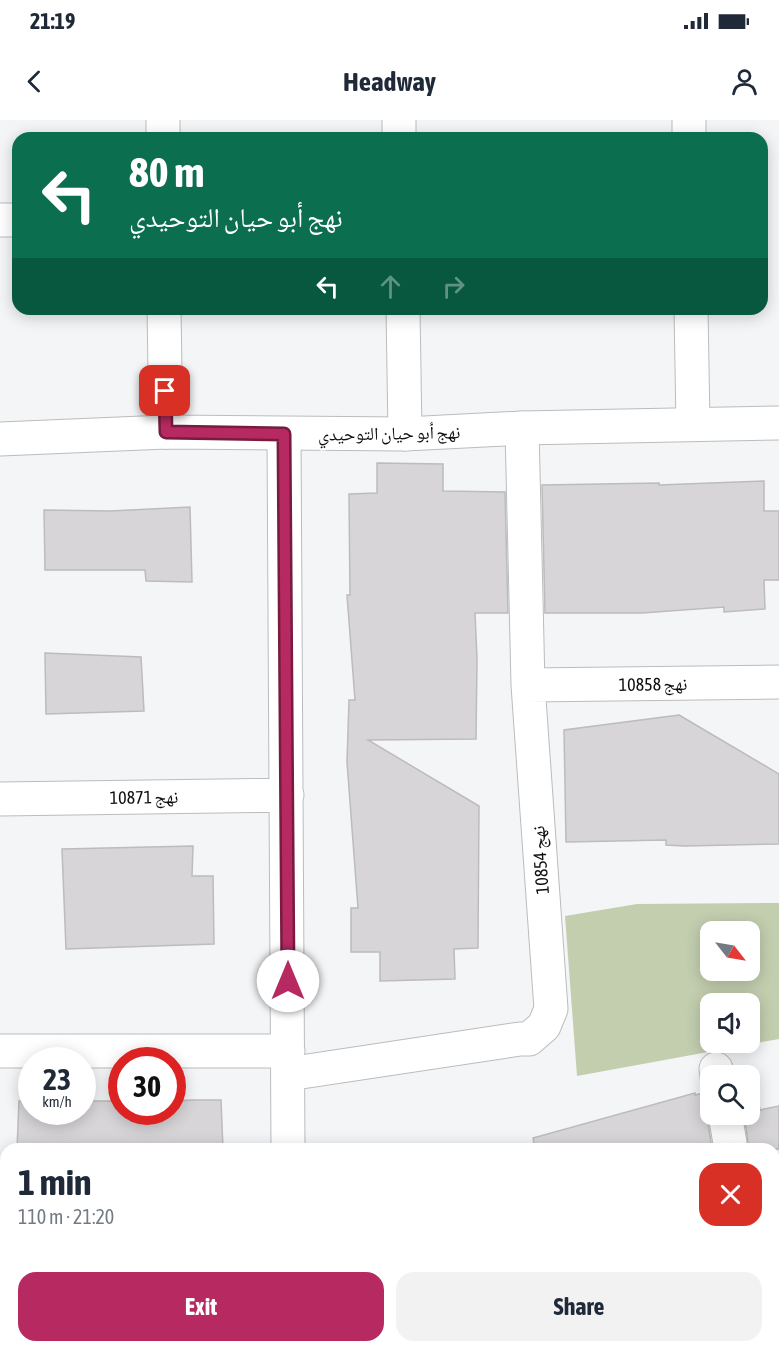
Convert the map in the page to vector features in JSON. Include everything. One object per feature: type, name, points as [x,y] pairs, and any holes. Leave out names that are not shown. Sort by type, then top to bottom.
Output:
[{"type":"street","points":[[164,315],[166,432]]},
{"type":"street","points":[[403,315],[405,434]]},
{"type":"street","points":[[691,315],[693,424]]},
{"type":"street","name":"نهج أبو حيان التوحيدي","points":[[0,439],[166,432],[405,434],[522,428],[779,423]]},
{"type":"street","name":"نهج 10854","points":[[0,1051],[288,1063],[529,1039],[544,1026],[551,1009],[528,686],[522,428]]},
{"type":"street","points":[[284,434],[288,1143]]},
{"type":"street","name":"نهج 10858","points":[[528,686],[779,682]]},
{"type":"street","name":"نهج 10871","points":[[0,799],[287,795]]},
{"type":"street","points":[[726,1125],[730,1143]]},
{"type":"green space","points":[[779,903],[779,1039],[760,1042],[760,993],[700,993],[700,1053],[703,1053],[577,1076],[565,916],[637,904]]},
{"type":"building","points":[[377,463],[443,464],[443,491],[505,492],[508,613],[475,613],[476,739],[368,740],[479,806],[478,948],[454,949],[455,979],[380,981],[380,952],[351,952],[351,908],[358,908],[347,762],[349,700],[355,700],[347,595],[350,595],[349,494],[377,493]]},
{"type":"building","points":[[764,481],[764,511],[779,511],[779,580],[764,580],[765,609],[724,612],[724,607],[642,613],[545,613],[542,485],[659,483],[659,485]]},
{"type":"building","points":[[190,507],[192,582],[146,581],[145,570],[45,570],[44,510],[111,511]]},
{"type":"building","points":[[45,653],[141,657],[144,711],[46,714]]},
{"type":"building","points":[[679,715],[779,774],[779,844],[685,846],[666,845],[666,840],[566,842],[564,730]]},
{"type":"building","points":[[193,846],[192,876],[213,876],[214,944],[66,949],[62,849]]},
{"type":"building","points":[[695,1093],[695,1095],[700,1094],[700,1125],[708,1125],[711,1143],[534,1143],[533,1138]]},
{"type":"building","points":[[186,1100],[221,1100],[223,1143],[17,1143],[18,1125],[96,1125],[96,1101],[108,1101],[108,1125],[186,1125]]},
{"type":"building","points":[[779,1106],[779,1143],[748,1143],[746,1125],[760,1125],[760,1110]]},
{"type":"route","points":[[165,391],[166,432],[284,434],[288,981]]}]
